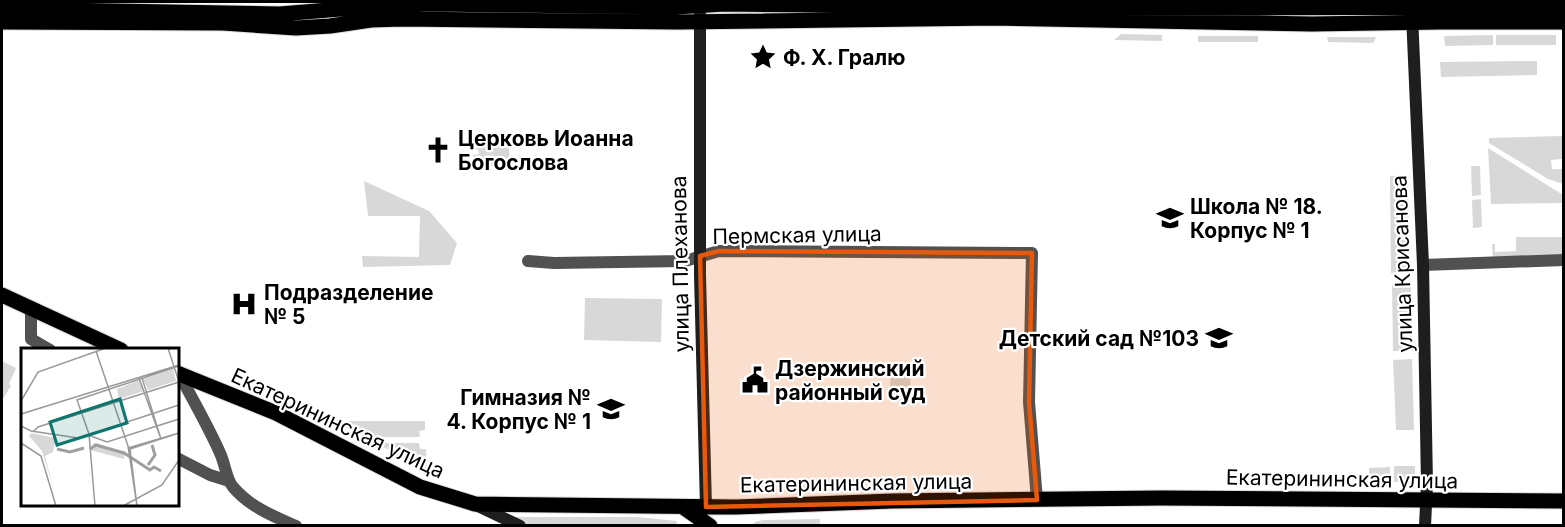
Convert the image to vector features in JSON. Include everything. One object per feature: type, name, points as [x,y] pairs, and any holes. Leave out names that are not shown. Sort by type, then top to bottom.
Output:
[{"type":"main road","points":[[2,9],[280,14],[330,13],[432,4],[700,10],[736,4],[1412,10],[1563,8]]},
{"type":"main road","name":"улица Плеханова","points":[[700,10],[700,256],[705,519]]},
{"type":"main road","points":[[1412,10],[1563,22]]},
{"type":"main road","name":"улица Крисанова","points":[[1412,10],[1423,265],[1425,525]]},
{"type":"main road","points":[[2,22],[223,23],[296,28],[330,13]]},
{"type":"main road","points":[[2,296],[117,348]]},
{"type":"main road","name":"Екатерининская улица","points":[[178,374],[276,413],[420,487],[475,504],[683,507],[705,519],[892,501],[1173,498],[1563,501]]},
{"type":"main road","points":[[475,504],[520,525]]},
{"type":"street","name":"Пермская улица","points":[[528,261],[554,263],[685,261],[719,251],[1032,253],[1029,402],[1037,500]]},
{"type":"street","points":[[1423,265],[1563,260]]},
{"type":"street","points":[[31,309],[31,339],[47,348]]},
{"type":"street","points":[[178,374],[221,453],[229,481],[258,508],[296,525]]},
{"type":"street","points":[[178,459],[210,475],[229,481]]},
{"type":"highlighted area","points":[[719,251],[1032,253],[1029,402],[1037,500],[706,507],[700,256]]},
{"type":"shaded area","points":[[1121,34],[1162,35],[1162,41],[1114,40]]},
{"type":"shaded area","points":[[1493,35],[1493,45],[1445,46],[1444,36]]},
{"type":"shaded area","points":[[1496,35],[1556,35],[1556,45],[1496,45]]},
{"type":"shaded area","points":[[1198,36],[1258,36],[1258,42],[1198,42]]},
{"type":"shaded area","points":[[1327,37],[1376,37],[1373,43],[1328,42]]},
{"type":"shaded area","points":[[1537,61],[1537,75],[1441,77],[1440,62]]},
{"type":"shaded area","points":[[1563,136],[1562,159],[1551,160],[1552,169],[1562,169],[1563,184],[1548,179],[1489,143],[1489,138]]},
{"type":"shaded area","points":[[471,140],[528,140],[528,147],[509,148],[510,166],[490,166],[474,172],[473,155],[479,154],[478,149],[471,148]]},
{"type":"shaded area","points":[[1488,148],[1563,195],[1563,203],[1491,204]]},
{"type":"shaded area","points":[[1471,166],[1480,166],[1481,195],[1472,196]]},
{"type":"shaded area","points":[[1408,175],[1410,272],[1391,273],[1390,176]]},
{"type":"shaded area","points":[[364,181],[429,211],[457,243],[450,265],[363,267],[362,256],[419,257],[420,216],[368,216]]},
{"type":"shaded area","points":[[1481,199],[1482,227],[1473,228],[1472,200]]},
{"type":"shaded area","points":[[1516,237],[1563,237],[1563,258],[1493,259],[1492,244],[1495,244],[1495,252],[1516,251]]},
{"type":"shaded area","points":[[1392,284],[1411,284],[1412,351],[1393,351]]},
{"type":"shaded area","points":[[585,298],[662,299],[661,342],[584,340]]},
{"type":"shaded area","points":[[1412,359],[1414,430],[1396,430],[1393,360]]},
{"type":"shaded area","points":[[2,361],[16,368],[9,384],[11,386],[2,400]]},
{"type":"shaded area","points":[[898,368],[910,368],[911,401],[891,402],[890,375],[898,375]]},
{"type":"shaded area","points":[[334,421],[425,421],[425,430],[419,431],[420,437],[364,437]]},
{"type":"shaded area","points":[[375,443],[419,443],[420,449],[426,449],[427,469]]},
{"type":"shaded area","points":[[1394,466],[1415,466],[1415,482],[1394,482]]},
{"type":"shaded area","points":[[1390,467],[1390,481],[1369,481],[1369,468]]},
{"type":"shaded area","points":[[509,517],[638,517],[677,521],[676,526],[532,526]]},
{"type":"shaded area","points":[[820,519],[820,525],[752,525],[763,520]]},
{"type":"place","name":"Ф. Х. Гралю","points":[[763,57]]},
{"type":"place","name":"Церковь Иоанна Богослова","points":[[438,150]]},
{"type":"place","name":"Школа № 18. Корпус № 1","points":[[1170,218]]},
{"type":"place","name":"Подразделение № 5","points":[[244,304]]},
{"type":"place","name":"Детский сад №103","points":[[1219,338]]},
{"type":"place","name":"Дзержинский районный суд","points":[[755,380]]},
{"type":"place","name":"Гимназия № 4. Корпус № 1","points":[[611,409]]}]
